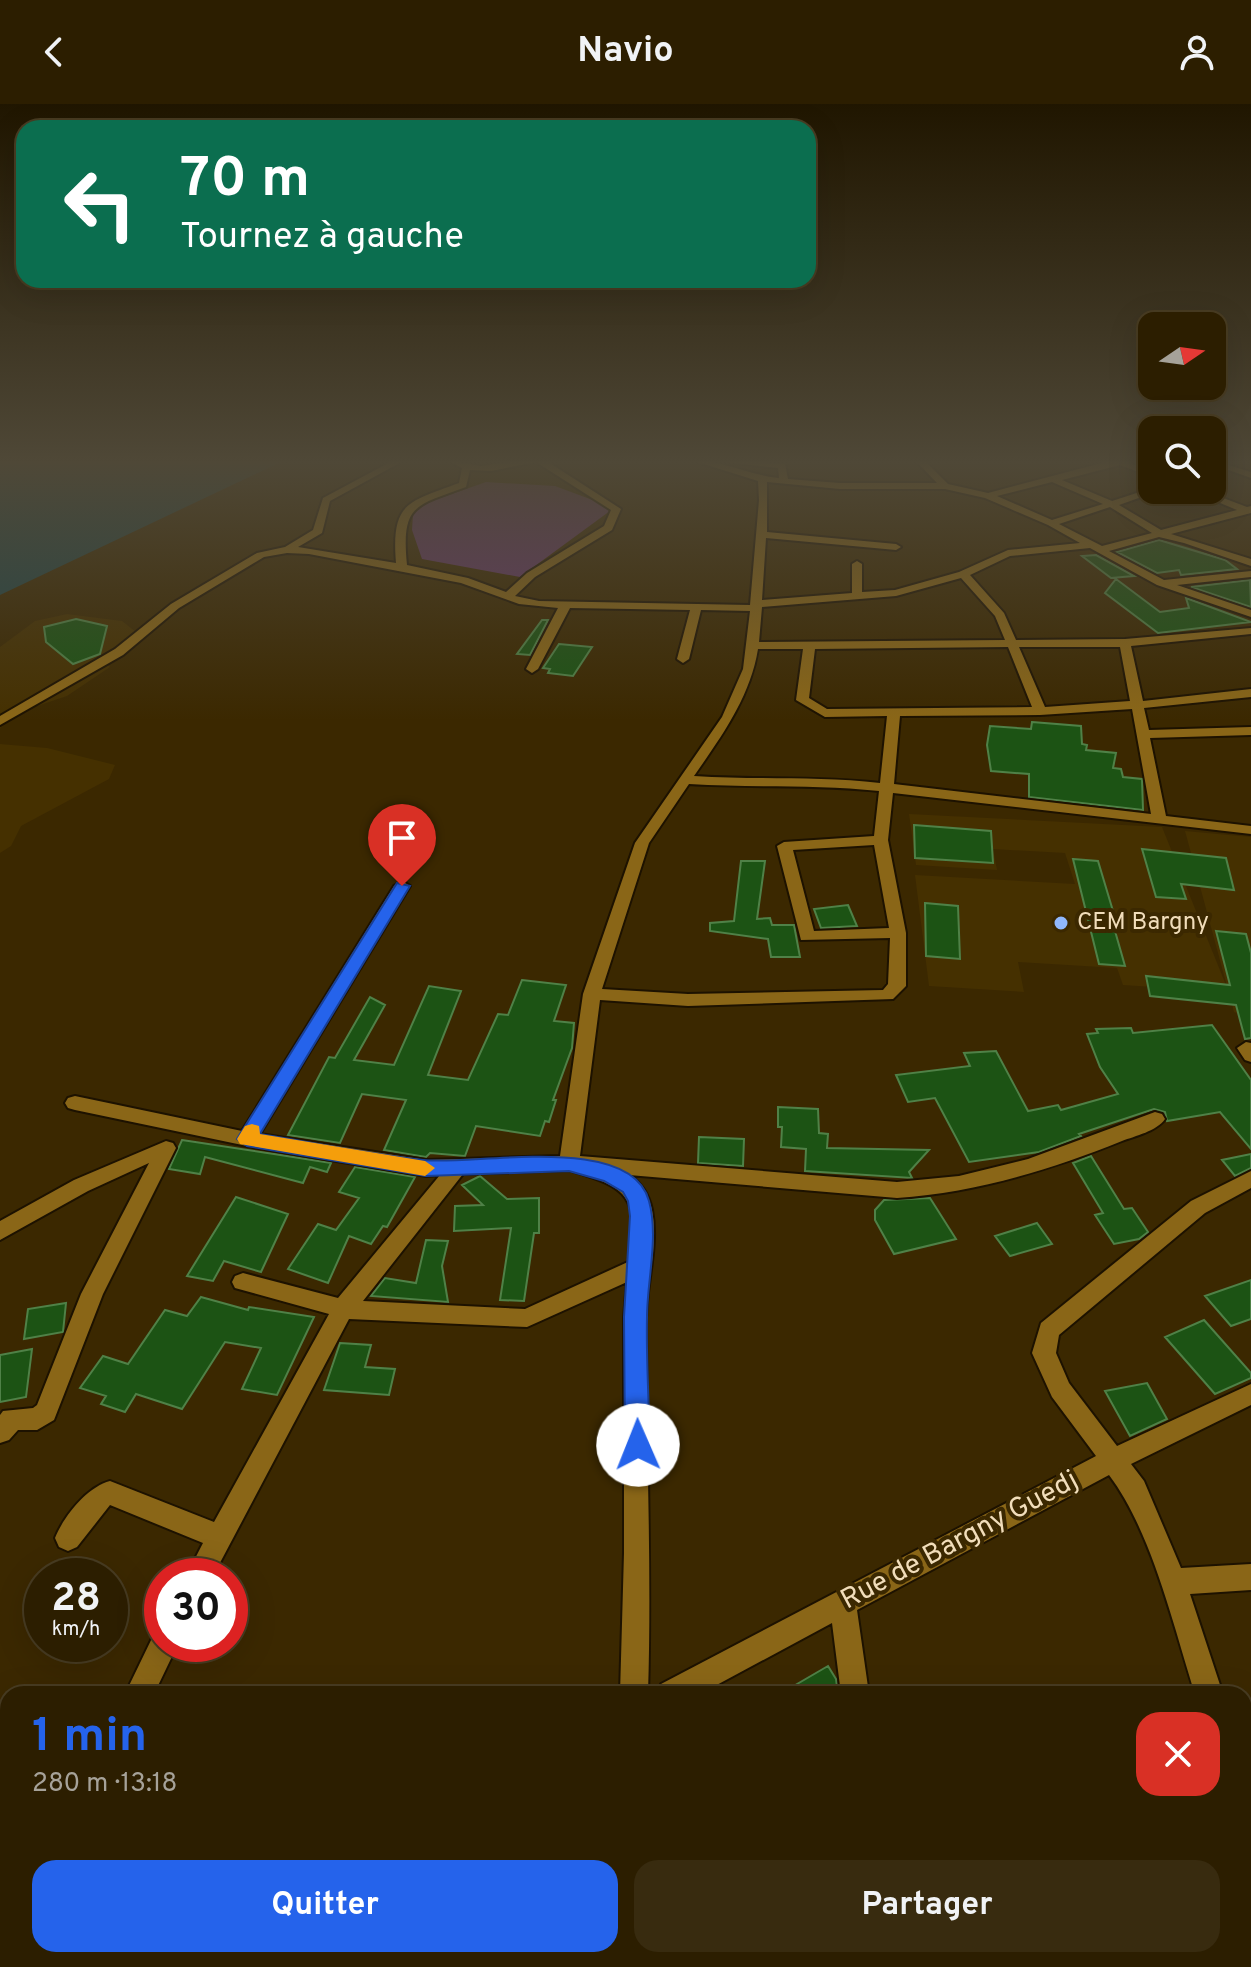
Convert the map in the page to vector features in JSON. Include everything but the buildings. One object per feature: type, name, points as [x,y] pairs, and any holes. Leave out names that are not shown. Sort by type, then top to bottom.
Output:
[{"type":"street","points":[[287,550],[292,547]]},
{"type":"street","points":[[399,547],[402,567]]},
{"type":"street","points":[[507,597],[531,575],[577,547]]},
{"type":"street","points":[[569,1163],[592,994],[642,843],[728,717],[749,669],[760,547]]},
{"type":"street","points":[[0,721],[8,713],[119,652],[175,606],[261,555],[287,550],[402,567],[464,580],[507,597],[539,604],[755,606],[896,593],[963,574],[1008,553],[1096,547],[1161,583],[1251,614]]},
{"type":"street","points":[[1203,547],[1248,560]]},
{"type":"street","points":[[857,564],[857,598]]},
{"type":"street","points":[[963,574],[1000,615],[1040,711]]},
{"type":"street","points":[[1161,583],[1251,574]]},
{"type":"street","points":[[532,669],[566,604]]},
{"type":"street","points":[[683,659],[697,606]]},
{"type":"street","points":[[753,646],[1125,643],[1251,631]]},
{"type":"street","points":[[1125,643],[1160,821]]},
{"type":"street","points":[[810,645],[802,700],[825,713],[1040,711],[1136,706],[1251,693]]},
{"type":"street","points":[[592,994],[688,1000],[887,995],[897,986],[898,933],[881,840],[894,714]]},
{"type":"street","points":[[1145,734],[1251,731]]},
{"type":"street","points":[[686,780],[827,781],[1251,830]]},
{"type":"street","points":[[881,840],[784,846],[807,936],[898,933]]},
{"type":"street","points":[[247,1139],[402,886]]},
{"type":"street","points":[[75,1103],[247,1139],[426,1168],[569,1163],[921,1190],[946,1188],[1111,1139],[1155,1119]]},
{"type":"street","points":[[0,1232],[129,1162],[166,1148],[92,1294],[46,1412],[37,1419],[12,1419],[0,1432]]},
{"type":"street","points":[[569,1163],[611,1176],[630,1187],[639,1199],[640,1266],[635,1317],[640,1568],[634,1686]]},
{"type":"street","points":[[208,1558],[343,1309],[457,1168]]},
{"type":"street","points":[[1206,1686],[1173,1582],[1135,1489],[1060,1390],[1044,1353],[1049,1330],[1198,1207],[1251,1179]]},
{"type":"street","points":[[243,1282],[343,1309],[527,1318],[640,1266]]},
{"type":"street","name":"Rue de Bargny Guedj","points":[[686,1686],[1115,1459],[1251,1394]]},
{"type":"street","points":[[68,1538],[103,1495],[110,1493],[219,1537]]},
{"type":"street","points":[[1173,1582],[1251,1577]]},
{"type":"street","points":[[843,1603],[854,1686]]},
{"type":"street","points":[[143,1686],[155,1662]]},
{"type":"shaded area","points":[[418,547],[561,547],[520,577],[422,559]]},
{"type":"shaded area","points":[[67,614],[122,621],[136,632],[101,659],[110,667],[67,696],[28,709],[2,723],[0,729],[0,647],[35,621]]},
{"type":"shaded area","points":[[0,744],[47,748],[115,765],[109,779],[21,826],[11,846],[0,853]]},
{"type":"shaded area","name":"CEM Bargny","points":[[909,814],[1162,827],[1228,990],[1185,831],[1251,837],[1251,1020],[1234,1012],[1229,992],[1123,985],[1117,968],[1018,962],[1024,992],[929,986],[915,875],[1075,884],[1065,853],[993,849],[997,870],[916,865]]},
{"type":"water","points":[[0,547],[101,547],[0,595]]},
{"type":"slow traffic","points":[[252,1131],[247,1139],[425,1168]]},
{"type":"place","name":"CEM Bargny","points":[[1061,923]]},
{"type":"route","points":[[402,886],[247,1139],[426,1168],[569,1163],[611,1176],[630,1187],[639,1199],[641,1216],[635,1317],[638,1445]]}]
